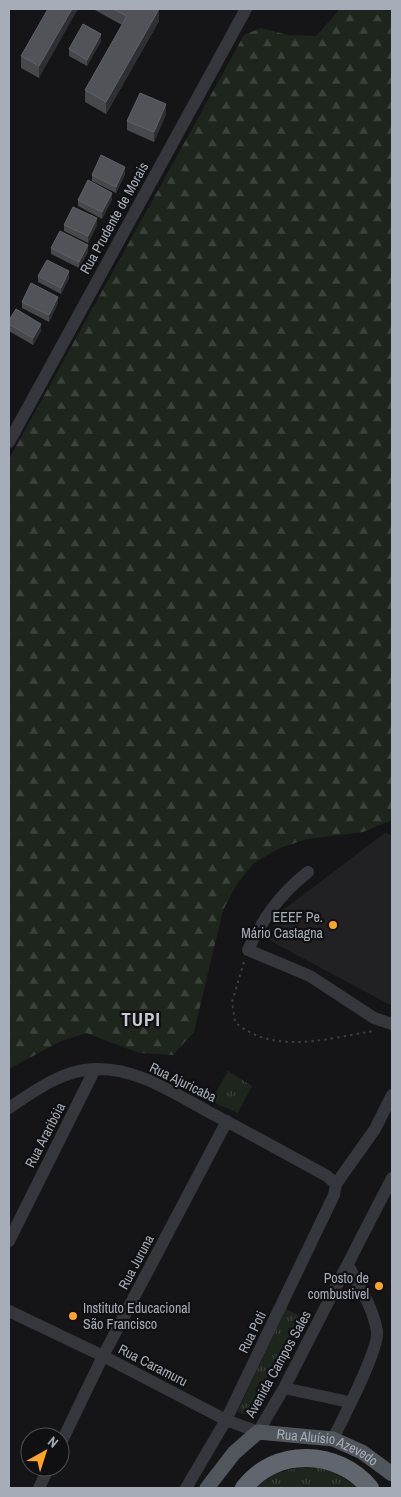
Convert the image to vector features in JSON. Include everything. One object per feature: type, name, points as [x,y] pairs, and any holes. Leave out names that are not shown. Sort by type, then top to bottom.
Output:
[{"type":"highway","points":[[244,1488],[255,1476],[272,1464],[298,1458],[316,1458],[335,1462],[350,1470],[370,1488]]},
{"type":"main road","name":"Rua Aluísio Azevedo","points":[[258,1432],[332,1439],[362,1452],[392,1474]]},
{"type":"main road","points":[[207,1488],[234,1453],[258,1432]]},
{"type":"street","name":"Rua Prudente de Morais","points":[[9,442],[246,9]]},
{"type":"street","points":[[308,872],[272,906],[258,928],[248,950],[310,976],[374,1018],[392,1024]]},
{"type":"street","name":"Rua Ajuricaba","points":[[9,1108],[40,1087],[68,1075],[95,1069],[132,1074],[158,1085],[227,1121],[327,1176],[336,1184]]},
{"type":"street","name":"Rua Araribóia","points":[[9,1241],[95,1069]]},
{"type":"street","name":"Rua Poti","points":[[186,1488],[226,1420],[334,1195],[336,1184],[375,1129],[392,1095]]},
{"type":"street","name":"Rua Juruna","points":[[69,1427],[103,1356],[227,1121]]},
{"type":"street","name":"Avenida Campos Sales","points":[[258,1432],[284,1388],[392,1178]]},
{"type":"street","points":[[332,1439],[370,1356],[377,1334],[370,1309],[348,1265]]},
{"type":"street","name":"Rua Caramuru","points":[[9,1311],[103,1356],[226,1420],[258,1432]]},
{"type":"street","points":[[284,1388],[349,1402]]},
{"type":"path","points":[[248,950],[232,1002],[235,1022],[244,1030],[275,1042],[320,1041],[379,1030]]},
{"type":"shaded area","name":"EEEF Pe. Mário Castagna","points":[[386,832],[392,836],[392,1006],[267,939],[282,911]]},
{"type":"green space","points":[[340,9],[392,9],[392,820],[363,832],[307,839],[280,848],[254,863],[237,884],[223,910],[194,1032],[173,1055],[139,1053],[86,1033],[59,1042],[9,1069],[9,459],[244,35],[261,28],[288,35],[316,36]]},
{"type":"green space","points":[[228,1071],[252,1086],[238,1113],[211,1101]]},
{"type":"green space","points":[[286,1309],[302,1317],[253,1417],[237,1412]]},
{"type":"green space","points":[[315,1467],[332,1471],[359,1488],[256,1488],[276,1474],[298,1468]]},
{"type":"building","points":[[48,9],[72,9],[39,66],[21,56]]},
{"type":"building","points":[[113,9],[159,9],[106,102],[85,90],[127,16]]},
{"type":"building","points":[[83,24],[101,34],[87,60],[69,49]]},
{"type":"building","points":[[140,93],[166,104],[154,132],[127,121]]},
{"type":"building","points":[[101,155],[125,167],[116,187],[92,175]]},
{"type":"building","points":[[88,180],[112,193],[102,212],[78,200]]},
{"type":"building","points":[[73,207],[97,218],[88,236],[64,225]]},
{"type":"building","points":[[60,231],[88,245],[79,262],[51,248]]},
{"type":"building","points":[[47,260],[69,271],[61,288],[38,276]]},
{"type":"building","points":[[31,283],[58,297],[49,315],[22,302]]},
{"type":"building","points":[[16,309],[41,324],[33,338],[9,324],[9,320]]},
{"type":"place","name":"EEEF Pe. Mário Castagna","points":[[333,925]]},
{"type":"place","name":"Posto de combustivel","points":[[379,1286]]},
{"type":"place","name":"Instituto Educacional São Francisco","points":[[73,1316]]},
{"type":"district","name":"TUPI","points":[[141,1019]]}]
